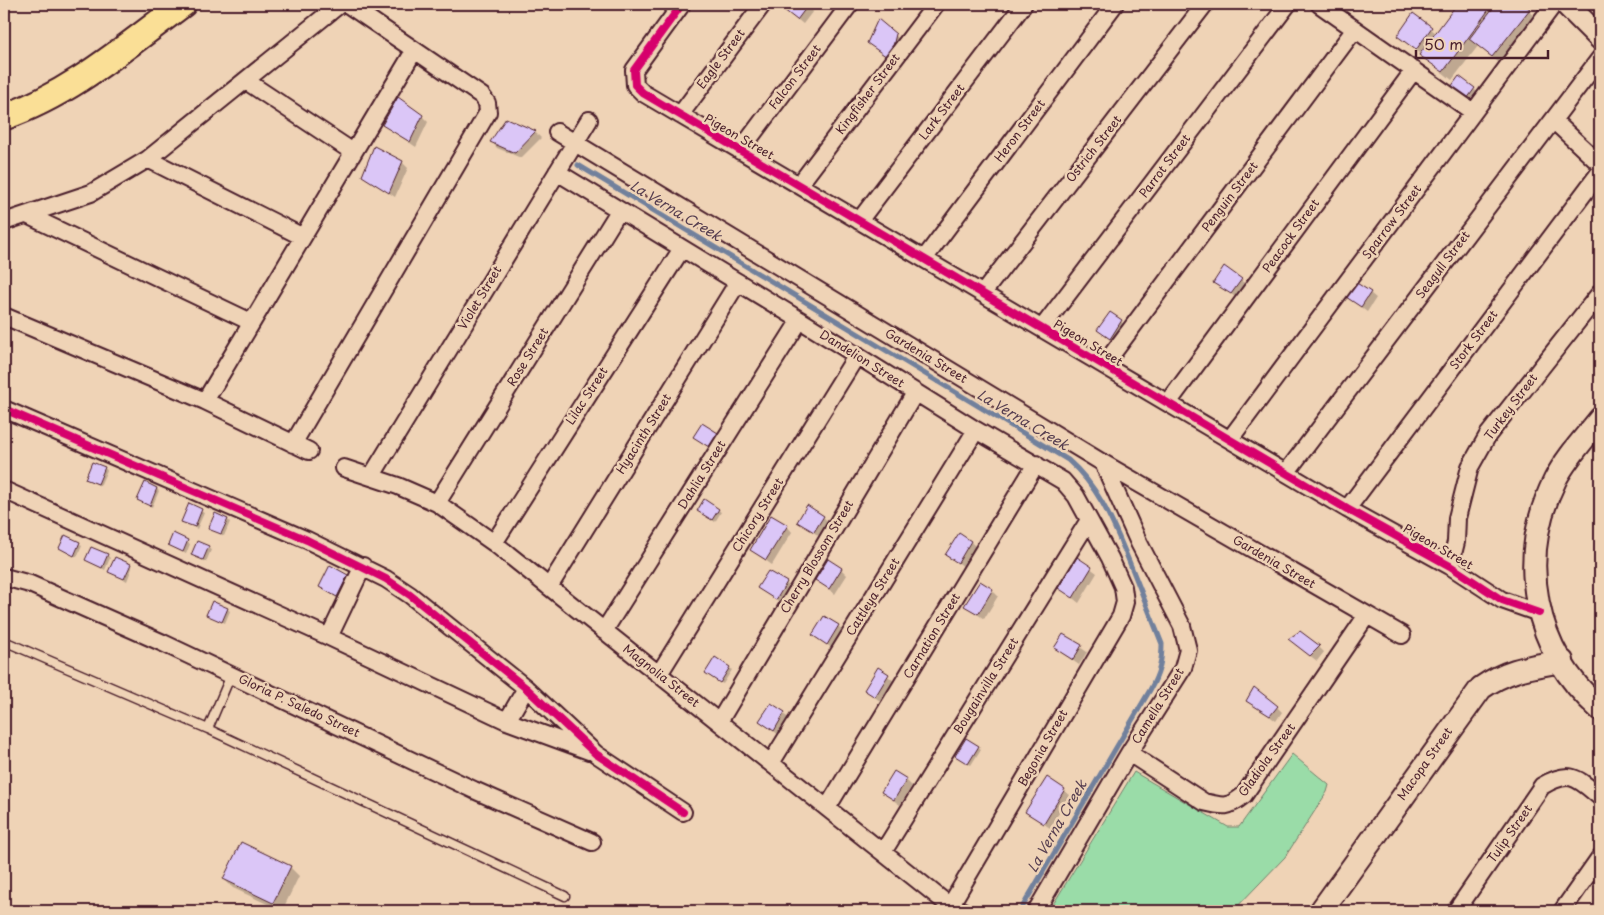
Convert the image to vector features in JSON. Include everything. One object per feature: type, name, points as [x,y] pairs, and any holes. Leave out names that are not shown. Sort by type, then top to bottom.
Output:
[{"type":"main road","points":[[4,117],[56,95],[94,70],[183,4]]},
{"type":"main road","points":[[1566,4],[1600,38]]},
{"type":"main road","points":[[1600,419],[1556,479],[1537,532],[1533,556],[1539,613],[1562,661],[1591,701],[1600,709]]},
{"type":"main road","name":"Macopa Street","points":[[1321,911],[1481,688],[1499,676],[1517,669],[1562,661]]},
{"type":"street","points":[[4,222],[92,192],[148,159],[340,4]]},
{"type":"street","points":[[293,444],[488,112],[487,103],[482,96],[347,4]]},
{"type":"street","name":"Pigeon Street","points":[[682,4],[636,66],[634,80],[643,94],[1168,403],[1450,566],[1502,600],[1539,613]]},
{"type":"street","name":"Eagle Street","points":[[680,115],[763,4]]},
{"type":"street","name":"Falcon Street","points":[[740,151],[850,4]]},
{"type":"street","name":"Kingfisher Street","points":[[799,185],[936,4]]},
{"type":"street","name":"Lark Street","points":[[859,221],[1024,4]]},
{"type":"street","name":"Heron Street","points":[[924,259],[1115,4]]},
{"type":"street","name":"Ostrich Street","points":[[983,294],[1205,4]]},
{"type":"street","name":"Parrot Street","points":[[1042,328],[1288,4]]},
{"type":"street","points":[[1319,4],[1473,112]]},
{"type":"street","name":"Sparrow Street","points":[[1230,439],[1554,4]]},
{"type":"street","name":"Penguin Street","points":[[1104,365],[1355,30]]},
{"type":"street","points":[[204,401],[301,236],[414,51]]},
{"type":"street","name":"Seagull Street","points":[[1286,472],[1600,58]]},
{"type":"street","name":"Peacock Street","points":[[1168,403],[1414,70]]},
{"type":"street","points":[[246,81],[353,152]]},
{"type":"street","name":"Violet Street","points":[[371,477],[589,120]]},
{"type":"street","points":[[1554,120],[1600,164]]},
{"type":"street","name":"Gardenia Street","points":[[557,132],[1102,463],[1402,635]]},
{"type":"street","points":[[148,159],[301,236]]},
{"type":"street","name":"Dandelion Street","points":[[557,172],[681,250],[738,282],[976,430],[1063,481],[1076,496],[1123,587]]},
{"type":"street","name":"Stork Street","points":[[1348,508],[1600,172]]},
{"type":"street","name":"Rose Street","points":[[437,503],[619,211]]},
{"type":"street","points":[[27,215],[251,322]]},
{"type":"street","name":"Lilac Street","points":[[494,543],[681,250]]},
{"type":"street","name":"Hyacinth Street","points":[[549,587],[738,282]]},
{"type":"street","name":"Turkey Street","points":[[1450,566],[1456,542],[1457,518],[1470,466],[1488,435],[1600,293]]},
{"type":"street","points":[[4,316],[204,401],[309,451]]},
{"type":"street","name":"Dahlia Street","points":[[604,631],[800,320]]},
{"type":"street","name":"Chicory Street","points":[[659,674],[857,355]]},
{"type":"street","name":"Cherry Blossom Street","points":[[719,722],[915,392]]},
{"type":"street","points":[[4,409],[308,540],[363,566],[410,595],[526,688],[596,754],[683,812]]},
{"type":"street","name":"Cattleya Street","points":[[771,763],[976,430]]},
{"type":"street","name":"Camella Street","points":[[1036,911],[1129,753],[1183,668],[1188,650],[1182,626],[1139,543],[1102,463]]},
{"type":"street","name":"Carnation Street","points":[[827,808],[1036,464]]},
{"type":"street","name":"Magnolia Street","points":[[344,468],[437,503],[494,543],[827,808],[957,908]]},
{"type":"street","points":[[4,490],[329,636],[507,721],[596,754]]},
{"type":"street","name":"Bougainvilla Street","points":[[883,852],[1089,520]]},
{"type":"street","points":[[329,636],[363,566]]},
{"type":"street","name":"Gloria P. Saledo Street","points":[[4,577],[30,584],[231,675],[474,790],[592,842]]},
{"type":"street","name":"Begonia Street","points":[[957,908],[1120,616],[1124,602],[1123,587]]},
{"type":"street","name":"Gladiola Street","points":[[1129,753],[1204,802],[1231,806],[1244,795],[1367,615]]},
{"type":"street","points":[[507,721],[526,688]]},
{"type":"street","name":"Tulip Street","points":[[1456,911],[1542,786],[1566,775],[1576,778],[1600,798]]},
{"type":"street","points":[[1562,911],[1600,857]]},
{"type":"lane","points":[[4,640],[208,729],[565,896]]},
{"type":"lane","points":[[208,729],[231,675]]},
{"type":"green space","points":[[1292,754],[1329,785],[1327,792],[1285,857],[1233,911],[1049,911],[1134,772],[1228,827],[1239,827]]},
{"type":"building","points":[[781,4],[809,4],[797,20],[779,6]]},
{"type":"building","points":[[1457,4],[1493,4],[1443,72],[1419,55]]},
{"type":"building","points":[[1496,4],[1523,4],[1530,9],[1492,57],[1469,39]]},
{"type":"building","points":[[1413,13],[1432,27],[1416,50],[1397,36]]},
{"type":"building","points":[[878,19],[896,34],[890,59],[867,43]]},
{"type":"building","points":[[1459,76],[1475,88],[1467,99],[1451,87]]},
{"type":"building","points":[[398,97],[423,115],[410,142],[382,125]]},
{"type":"building","points":[[506,118],[536,131],[515,153],[490,142]]},
{"type":"building","points":[[374,146],[403,161],[389,193],[362,176]]},
{"type":"building","points":[[1224,266],[1242,279],[1231,294],[1213,283]]},
{"type":"building","points":[[1352,280],[1371,292],[1361,307],[1343,295]]},
{"type":"building","points":[[1110,312],[1122,320],[1110,339],[1097,330]]},
{"type":"building","points":[[702,423],[718,433],[709,447],[693,437]]},
{"type":"building","points":[[92,462],[105,467],[98,484],[85,479]]},
{"type":"building","points":[[145,482],[157,488],[150,506],[137,500]]},
{"type":"building","points":[[704,499],[719,509],[712,520],[697,511]]},
{"type":"building","points":[[189,503],[202,509],[195,527],[181,522]]},
{"type":"building","points":[[807,505],[824,516],[814,532],[797,522]]},
{"type":"building","points":[[215,513],[228,519],[221,534],[208,529]]},
{"type":"building","points":[[771,515],[788,525],[766,560],[750,550]]},
{"type":"building","points":[[173,533],[188,540],[183,552],[168,545]]},
{"type":"building","points":[[959,533],[971,541],[958,563],[945,555]]},
{"type":"building","points":[[65,535],[80,542],[74,556],[59,548]]},
{"type":"building","points":[[197,541],[209,546],[203,560],[191,555]]},
{"type":"building","points":[[91,547],[108,554],[102,568],[85,560]]},
{"type":"building","points":[[115,557],[131,564],[124,579],[108,572]]},
{"type":"building","points":[[1077,557],[1092,567],[1073,598],[1058,588]]},
{"type":"building","points":[[828,559],[842,568],[829,589],[815,580]]},
{"type":"building","points":[[330,565],[348,575],[337,597],[319,587]]},
{"type":"building","points":[[768,571],[787,582],[776,600],[757,588]]},
{"type":"building","points":[[980,581],[993,589],[978,614],[964,606]]},
{"type":"building","points":[[212,601],[228,608],[222,622],[206,615]]},
{"type":"building","points":[[824,616],[839,625],[827,645],[812,635]]},
{"type":"building","points":[[1300,631],[1320,646],[1310,656],[1288,639]]},
{"type":"building","points":[[1063,634],[1082,645],[1073,660],[1054,648]]},
{"type":"building","points":[[715,657],[730,667],[720,683],[705,673]]},
{"type":"building","points":[[878,667],[889,674],[875,697],[864,690]]},
{"type":"building","points":[[1254,687],[1278,706],[1270,716],[1246,701]]},
{"type":"building","points":[[771,703],[785,712],[774,731],[759,721]]},
{"type":"building","points":[[966,738],[979,746],[968,764],[955,756]]},
{"type":"building","points":[[894,771],[907,779],[894,800],[881,792]]},
{"type":"building","points":[[1047,777],[1065,789],[1044,824],[1025,812]]},
{"type":"building","points":[[241,842],[291,866],[273,903],[223,879]]},
{"type":"waterway","name":"La Verna Creek","points":[[578,165],[1068,460],[1089,482],[1097,494],[1117,533],[1162,644],[1161,662],[1156,679],[1150,690],[1020,911]]},
{"type":"cycle path","points":[[682,4],[634,70],[635,85],[643,93],[1347,509],[1450,566],[1502,600],[1539,613]]},
{"type":"cycle path","points":[[4,409],[307,540],[386,579],[410,595],[526,688],[596,754],[683,812]]}]
